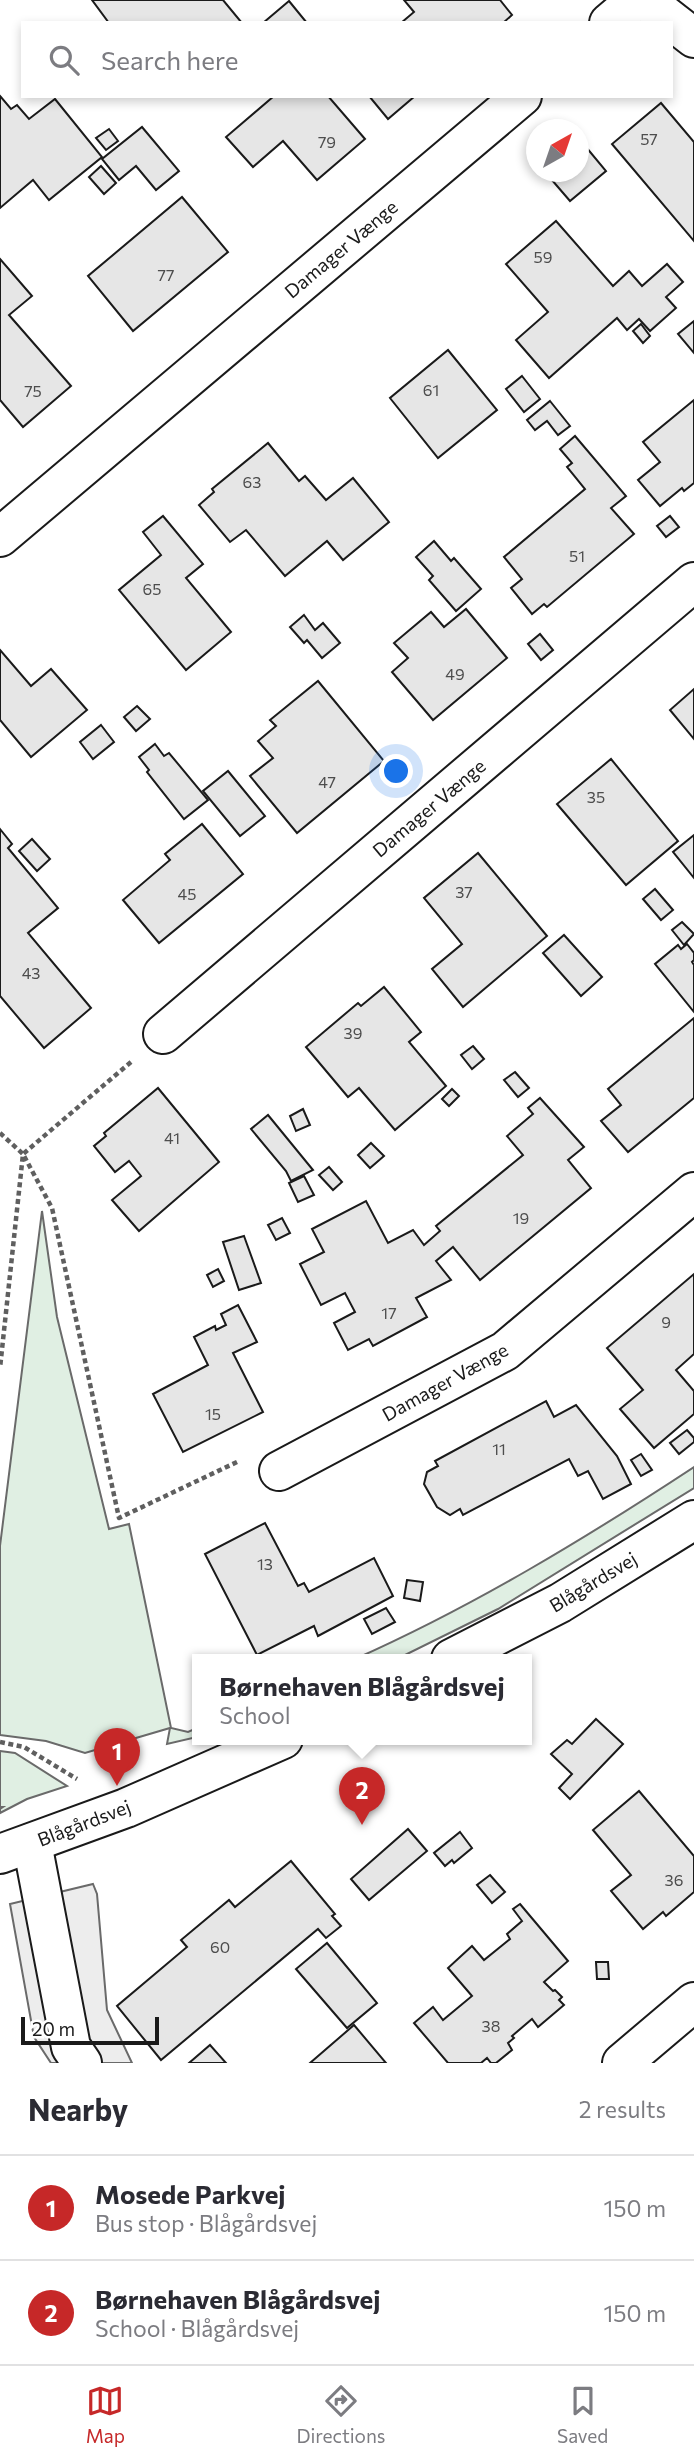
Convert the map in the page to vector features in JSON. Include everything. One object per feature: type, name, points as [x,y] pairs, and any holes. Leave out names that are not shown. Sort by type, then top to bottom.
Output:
[{"type":"street","points":[[611,21],[636,0]]},
{"type":"street","points":[[645,0],[672,21]]},
{"type":"street","points":[[673,22],[694,38]]},
{"type":"street","name":"Damager Vænge","points":[[0,537],[520,98]]},
{"type":"street","name":"Damager Vænge","points":[[163,1034],[694,582]]},
{"type":"street","name":"Damager Vænge","points":[[279,1471],[505,1351],[694,1192]]},
{"type":"street","name":"Blågårdsvej","points":[[461,1654],[560,1604],[694,1520]]},
{"type":"street","name":"Blågårdsvej","points":[[16,1848],[126,1808],[269,1745]]},
{"type":"street","points":[[16,1848],[71,2047],[82,2063]]},
{"type":"street","points":[[622,2063],[694,2002]]},
{"type":"path","points":[[0,1368],[23,1154],[163,1034]]},
{"type":"path","points":[[1,1135],[23,1154],[52,1208],[119,1518],[250,1455],[279,1471]]},
{"type":"path","points":[[0,1742],[24,1747],[126,1808]]},
{"type":"green space","points":[[42,1211],[57,1317],[109,1529],[129,1524],[171,1728],[188,1732],[192,1730],[192,1738],[167,1744],[170,1728],[85,1753],[46,1741],[0,1735],[0,1546]]},
{"type":"green space","points":[[694,1467],[694,1488],[498,1609],[407,1654],[365,1654],[486,1594],[612,1520]]},
{"type":"green space","points":[[0,1751],[15,1753],[67,1786],[27,1799],[0,1813],[3,1807],[0,1807]]},
{"type":"shaded area","points":[[93,1884],[97,1894],[107,2010],[132,2063],[51,2063],[34,2037],[10,1904]]},
{"type":"building","points":[[92,0],[223,0],[240,21],[108,21]]},
{"type":"building","points":[[404,0],[500,0],[512,15],[505,21],[403,21],[414,12]]},
{"type":"building","points":[[289,1],[305,21],[265,21]]},
{"type":"building","points":[[0,96],[11,109],[17,105],[29,119],[55,99],[102,157],[49,200],[33,180],[0,208]]},
{"type":"building","points":[[272,98],[330,98],[365,139],[317,180],[283,141],[253,167],[226,137]]},
{"type":"building","points":[[371,98],[413,98],[388,119]]},
{"type":"building","points":[[661,103],[694,142],[694,241],[612,144]]},
{"type":"building","points":[[142,127],[179,171],[156,190],[136,166],[119,180],[102,159]]},
{"type":"building","points":[[109,129],[118,141],[106,150],[96,138]]},
{"type":"building","points":[[589,151],[606,171],[570,201],[554,182],[589,182]]},
{"type":"building","points":[[101,166],[116,183],[104,194],[89,177]]},
{"type":"building","points":[[182,197],[228,252],[133,331],[88,276]]},
{"type":"building","points":[[556,221],[613,286],[629,271],[642,286],[667,264],[683,282],[666,297],[676,308],[650,331],[639,319],[627,330],[617,318],[549,378],[516,340],[548,312],[506,264]]},
{"type":"building","points":[[0,259],[32,296],[9,315],[71,386],[23,427],[0,400]]},
{"type":"building","points":[[694,321],[694,353],[678,334]]},
{"type":"building","points":[[641,324],[650,336],[643,343],[633,331]]},
{"type":"building","points":[[448,350],[497,410],[438,458],[390,398]]},
{"type":"building","points":[[522,376],[540,399],[524,412],[506,389]]},
{"type":"building","points":[[694,400],[694,483],[684,491],[682,488],[660,506],[638,480],[660,462],[643,442]]},
{"type":"building","points":[[550,401],[570,426],[558,435],[547,421],[535,430],[527,420]]},
{"type":"building","points":[[575,436],[626,496],[611,508],[634,534],[547,607],[544,604],[532,614],[511,588],[522,579],[504,557],[585,489],[567,467],[572,463],[560,449]]},
{"type":"building","points":[[268,443],[299,481],[305,476],[326,500],[353,478],[389,522],[343,560],[327,541],[285,576],[246,530],[230,542],[199,505],[214,492],[212,489]]},
{"type":"building","points":[[163,516],[203,564],[186,578],[231,632],[186,670],[119,590],[161,555],[143,532]]},
{"type":"building","points":[[670,516],[679,527],[666,537],[657,526]]},
{"type":"building","points":[[434,541],[451,561],[454,558],[481,589],[456,611],[429,580],[433,576],[416,557]]},
{"type":"building","points":[[466,609],[507,658],[433,720],[392,672],[408,658],[394,643],[431,612],[444,627]]},
{"type":"building","points":[[304,615],[315,630],[323,623],[340,643],[322,658],[307,640],[304,643],[290,627]]},
{"type":"building","points":[[540,634],[553,650],[541,660],[528,644]]},
{"type":"building","points":[[0,650],[31,686],[51,669],[87,710],[31,757],[0,720]]},
{"type":"building","points":[[318,681],[384,761],[297,833],[250,776],[273,758],[258,741],[276,726],[270,720]]},
{"type":"building","points":[[694,689],[694,739],[670,710]]},
{"type":"building","points":[[137,706],[150,719],[136,731],[124,717]]},
{"type":"building","points":[[101,725],[114,742],[93,759],[80,742]]},
{"type":"building","points":[[155,744],[164,756],[169,753],[208,800],[184,819],[147,772],[149,770],[139,757]]},
{"type":"building","points":[[611,759],[678,841],[626,885],[557,804]]},
{"type":"building","points":[[228,771],[265,816],[240,836],[203,791]]},
{"type":"building","points":[[202,824],[243,874],[159,943],[123,900],[170,860],[165,854]]},
{"type":"building","points":[[0,829],[12,844],[8,848],[58,908],[28,933],[91,1008],[44,1048],[0,996]]},
{"type":"building","points":[[694,835],[694,878],[673,852]]},
{"type":"building","points":[[32,839],[50,859],[37,871],[19,851]]},
{"type":"building","points":[[478,853],[547,936],[463,1007],[432,969],[462,944],[424,898]]},
{"type":"building","points":[[655,889],[673,910],[661,920],[643,899]]},
{"type":"building","points":[[682,922],[694,934],[684,945],[672,930]]},
{"type":"building","points":[[564,935],[602,977],[581,996],[543,953]]},
{"type":"building","points":[[687,944],[694,953],[694,1012],[655,964],[678,945],[681,949]]},
{"type":"building","points":[[384,987],[421,1032],[409,1042],[446,1086],[395,1130],[359,1088],[348,1097],[306,1047],[358,1003],[361,1006]]},
{"type":"building","points":[[694,1018],[694,1098],[628,1152],[601,1121],[621,1105],[608,1089]]},
{"type":"building","points":[[473,1046],[484,1059],[472,1069],[461,1055]]},
{"type":"building","points":[[515,1072],[529,1088],[518,1097],[504,1080]]},
{"type":"building","points":[[158,1088],[219,1162],[139,1231],[112,1200],[141,1176],[129,1161],[115,1172],[94,1146],[106,1136],[104,1133]]},
{"type":"building","points":[[452,1089],[459,1096],[449,1106],[442,1099]]},
{"type":"building","points":[[540,1098],[584,1147],[568,1160],[591,1188],[480,1280],[453,1247],[436,1261],[451,1280],[416,1298],[427,1317],[373,1346],[369,1339],[348,1350],[334,1323],[355,1312],[345,1293],[321,1305],[300,1264],[324,1252],[312,1229],[366,1201],[388,1243],[413,1230],[424,1245],[440,1231],[436,1226],[523,1155],[507,1136],[533,1114],[528,1108]]},
{"type":"building","points":[[303,1109],[310,1125],[296,1131],[290,1116]]},
{"type":"building","points":[[268,1115],[313,1170],[291,1181],[286,1171],[251,1129]]},
{"type":"building","points":[[371,1143],[384,1156],[370,1168],[358,1155]]},
{"type":"building","points":[[329,1167],[342,1182],[333,1190],[319,1175]]},
{"type":"building","points":[[304,1176],[314,1195],[298,1202],[289,1183]]},
{"type":"building","points":[[282,1218],[290,1233],[276,1240],[268,1225]]},
{"type":"building","points":[[244,1236],[261,1283],[239,1290],[223,1242]]},
{"type":"building","points":[[218,1269],[224,1281],[213,1287],[207,1275]]},
{"type":"building","points":[[694,1274],[694,1354],[676,1370],[694,1391],[694,1414],[654,1448],[620,1409],[643,1390],[607,1348]]},
{"type":"building","points":[[238,1305],[257,1342],[233,1353],[263,1412],[183,1452],[153,1394],[208,1365],[194,1337],[215,1326],[216,1330],[226,1325],[221,1314]]},
{"type":"building","points":[[546,1401],[554,1417],[576,1405],[617,1456],[631,1484],[603,1499],[588,1471],[578,1476],[569,1459],[463,1515],[460,1509],[450,1515],[437,1507],[424,1484],[427,1472],[438,1466],[435,1461]]},
{"type":"building","points":[[687,1430],[694,1442],[679,1454],[670,1443]]},
{"type":"building","points":[[641,1454],[652,1470],[641,1476],[631,1460]]},
{"type":"building","points":[[265,1523],[298,1586],[304,1583],[309,1592],[374,1558],[393,1596],[318,1636],[314,1626],[256,1654],[205,1554]]},
{"type":"building","points":[[407,1580],[423,1582],[420,1601],[404,1598]]},
{"type":"building","points":[[386,1608],[395,1622],[372,1634],[364,1619]]},
{"type":"building","points":[[596,1719],[623,1744],[570,1799],[559,1788],[572,1774],[551,1754],[567,1740],[572,1744]]},
{"type":"building","points":[[639,1791],[694,1856],[694,1892],[666,1916],[663,1912],[643,1929],[611,1891],[631,1875],[593,1830]]},
{"type":"building","points":[[408,1829],[427,1851],[369,1900],[351,1879]]},
{"type":"building","points":[[460,1832],[472,1848],[454,1863],[452,1860],[445,1866],[434,1853]]},
{"type":"building","points":[[291,1861],[335,1914],[332,1916],[341,1926],[326,1938],[318,1929],[161,2060],[117,2006],[187,1947],[181,1940],[229,1900],[235,1907]]},
{"type":"building","points":[[490,1875],[505,1892],[492,1903],[477,1885]]},
{"type":"building","points":[[520,1904],[568,1961],[544,1982],[562,1997],[559,2000],[564,2005],[538,2027],[532,2019],[512,2036],[514,2038],[508,2043],[512,2050],[496,2063],[491,2063],[487,2058],[481,2063],[448,2063],[414,2023],[433,2007],[443,2020],[472,1996],[448,1968],[472,1946],[484,1960],[510,1939],[507,1934],[522,1921],[513,1909]]},
{"type":"building","points":[[327,1943],[377,2003],[347,2028],[296,1969]]},
{"type":"building","points":[[596,1962],[608,1962],[609,1979],[597,1979]]},
{"type":"building","points":[[354,2025],[386,2063],[310,2063]]},
{"type":"building","points":[[210,2045],[226,2063],[189,2063]]},
{"type":"place","name":"Mosede Parkvej","points":[[117,1786]]},
{"type":"place","name":"Børnehaven Blågårdsvej","points":[[362,1825]]}]
